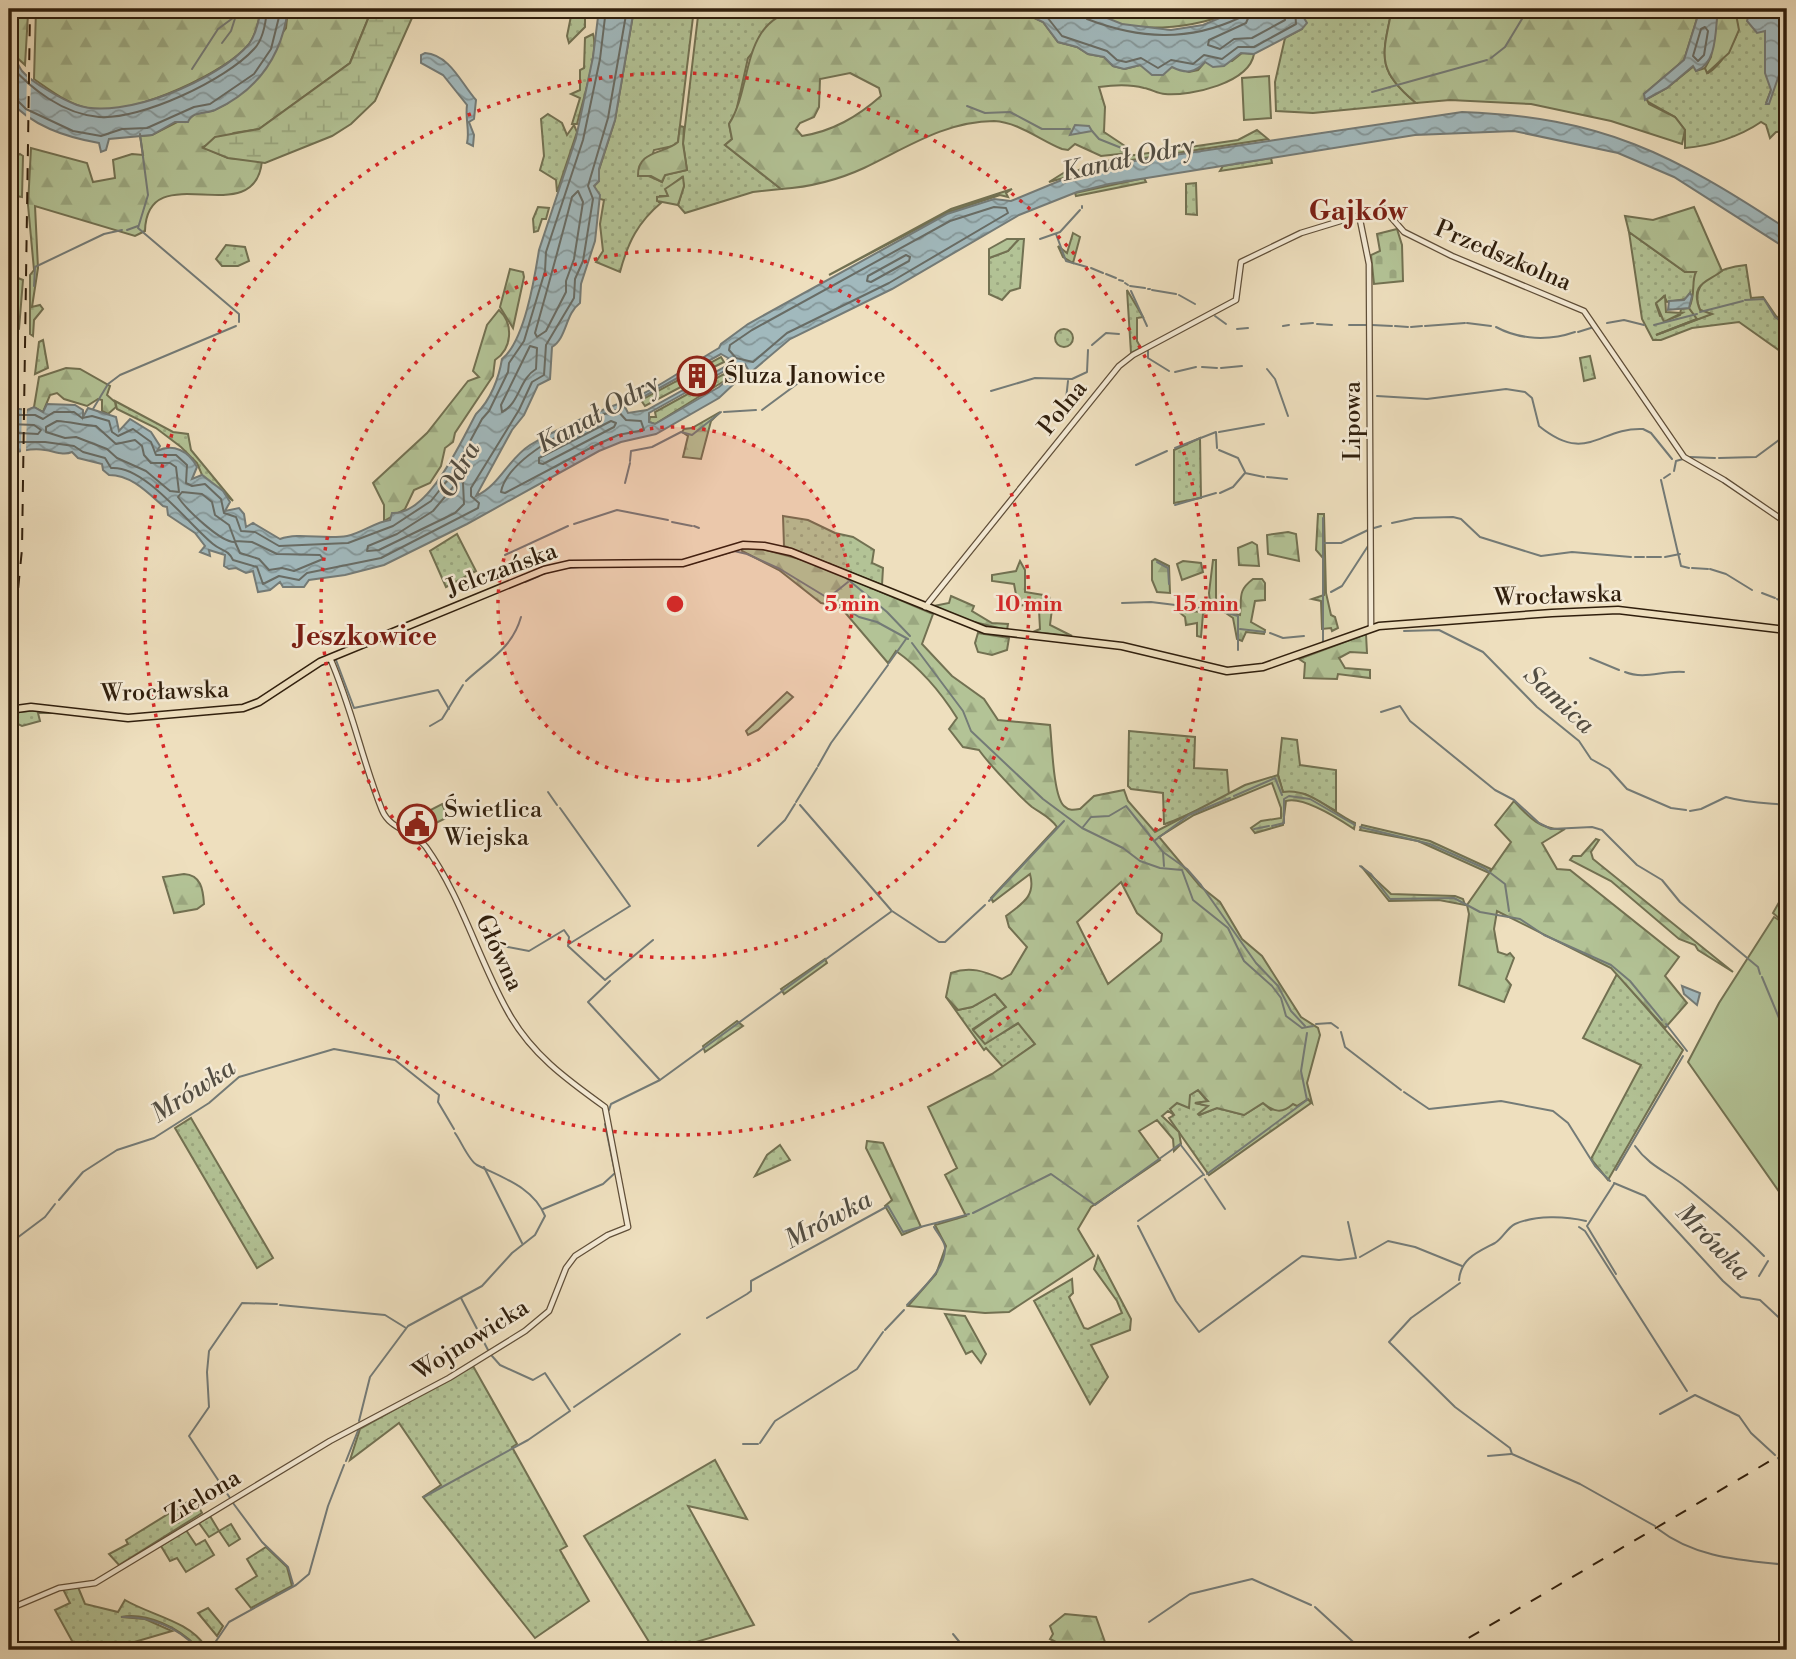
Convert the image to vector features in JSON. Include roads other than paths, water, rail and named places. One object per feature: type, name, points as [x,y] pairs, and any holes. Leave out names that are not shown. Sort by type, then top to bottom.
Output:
[{"type":"main road","name":"Jelczańska","points":[[276,691],[330,658],[557,566],[683,563],[743,545],[756,545],[791,552],[925,607]]},
{"type":"main road","name":"Wrocławska","points":[[925,607],[985,630],[1122,646],[1218,670],[1263,667],[1371,628],[1608,610],[1787,630]]},
{"type":"main road","name":"Wrocławska","points":[[9,710],[37,708],[128,718],[232,710],[259,702],[276,691]]},
{"type":"street","name":"Przedszkolna","points":[[1359,215],[1383,208],[1404,232],[1452,256],[1584,312],[1684,457],[1724,480],[1787,523]]},
{"type":"street","name":"Polna","points":[[925,607],[1119,366],[1133,355],[1236,300],[1241,262],[1301,233],[1359,215]]},
{"type":"street","name":"Lipowa","points":[[1359,215],[1369,264],[1371,628]]},
{"type":"street","name":"Główna","points":[[330,658],[352,712],[385,817],[426,848],[518,1028],[550,1068],[606,1110],[628,1227],[600,1239]]},
{"type":"street","name":"Wojnowicka","points":[[330,1441],[449,1378],[538,1322],[552,1307],[572,1260],[600,1239]]},
{"type":"street","name":"Zielona","points":[[9,1609],[60,1588],[95,1583],[330,1441]]},
{"type":"water","points":[[261,9],[288,9],[274,56],[255,81],[244,92],[215,110],[196,114],[188,122],[175,122],[152,135],[109,139],[106,150],[101,152],[99,143],[50,129],[28,117],[9,100],[9,56],[32,80],[77,105],[119,107],[169,94],[216,71],[235,58],[249,44]]},
{"type":"water","points":[[599,9],[634,9],[615,120],[599,169],[599,181],[594,186],[600,195],[595,241],[581,284],[580,303],[571,313],[561,338],[552,347],[550,379],[538,385],[524,415],[512,430],[476,496],[491,485],[530,445],[578,420],[650,390],[719,348],[748,324],[947,214],[994,199],[1011,201],[1069,177],[1121,163],[1462,112],[1511,115],[1596,131],[1671,160],[1787,229],[1787,249],[1674,177],[1618,153],[1514,131],[1415,135],[1109,184],[1077,192],[1019,215],[892,289],[790,339],[750,373],[745,364],[732,371],[730,368],[649,413],[649,422],[655,424],[719,387],[741,368],[749,378],[737,381],[719,398],[656,434],[621,442],[599,451],[467,524],[384,565],[345,575],[309,580],[304,587],[283,587],[280,582],[270,590],[258,592],[253,571],[246,573],[236,568],[229,569],[224,566],[225,555],[209,550],[210,556],[200,552],[205,546],[195,533],[168,515],[167,507],[132,481],[109,475],[103,470],[102,464],[78,458],[72,452],[36,449],[9,454],[11,408],[27,410],[34,407],[43,412],[47,404],[75,405],[83,410],[83,417],[88,408],[116,417],[119,431],[130,419],[151,432],[160,446],[157,451],[175,448],[185,453],[197,467],[192,479],[202,475],[223,491],[230,502],[225,511],[239,508],[244,514],[246,527],[253,523],[280,539],[295,536],[353,535],[390,520],[392,513],[406,510],[419,502],[431,490],[453,458],[476,414],[490,395],[502,359],[517,338],[523,323],[539,250],[576,138],[593,57]],"holes":[[[721,354],[728,358],[726,366],[647,410],[628,413],[625,407]]]},
{"type":"water","points":[[1025,9],[1085,9],[1122,24],[1171,30],[1203,25],[1241,9],[1304,9],[1301,13],[1307,23],[1302,29],[1254,54],[1241,53],[1224,66],[1213,67],[1205,62],[1190,71],[1172,67],[1163,75],[1152,75],[1140,65],[1124,69],[1113,66],[1104,57],[1088,54],[1077,47],[1058,42],[1043,22],[1026,14]]},
{"type":"water","points":[[1700,9],[1718,9],[1714,44],[1708,61],[1696,71],[1693,66],[1667,88],[1645,100],[1644,94],[1684,60]]},
{"type":"water","points":[[1750,9],[1783,9],[1779,75],[1769,104],[1766,104],[1771,90],[1765,73],[1765,31],[1757,33],[1747,21]]},
{"type":"water","points":[[425,53],[448,64],[476,100],[474,119],[469,122],[474,135],[473,146],[467,143],[467,105],[443,75],[421,63],[421,55]]},
{"type":"water","points":[[1075,125],[1089,126],[1092,131],[1070,135]]},
{"type":"water","points":[[1690,293],[1692,296],[1689,308],[1668,310],[1669,301],[1684,300]]},
{"type":"water","points":[[1682,986],[1700,993],[1697,1005],[1684,994]]},
{"type":"waterway","points":[[222,43],[231,31],[238,9]]},
{"type":"waterway","points":[[1491,58],[1505,47],[1528,9]]},
{"type":"waterway","points":[[192,69],[218,29],[237,15]]},
{"type":"waterway","points":[[1372,92],[1487,60]]},
{"type":"waterway","points":[[967,106],[985,113],[1010,112],[1042,129],[1070,129]]},
{"type":"waterway","name":"Kanał Odry","points":[[1092,131],[1099,139],[1124,149]]},
{"type":"waterway","points":[[140,134],[148,195],[138,228],[239,314],[239,322]]},
{"type":"waterway","points":[[1040,239],[1060,232],[1080,210]]},
{"type":"waterway","points":[[127,230],[138,226]]},
{"type":"waterway","points":[[34,286],[35,267],[104,234],[122,230]]},
{"type":"waterway","points":[[1056,234],[1066,261],[1087,267]]},
{"type":"waterway","points":[[1091,268],[1103,273]]},
{"type":"waterway","points":[[1106,274],[1116,278]]},
{"type":"waterway","points":[[1119,280],[1123,281]]},
{"type":"waterway","points":[[1130,286],[1145,288]]},
{"type":"waterway","points":[[1152,290],[1176,294]]},
{"type":"waterway","points":[[1131,291],[1147,326]]},
{"type":"waterway","points":[[1179,295],[1195,304]]},
{"type":"waterway","points":[[1745,300],[1764,299],[1775,317],[1787,326]]},
{"type":"waterway","points":[[1700,312],[1743,301]]},
{"type":"waterway","points":[[1654,325],[1697,314]]},
{"type":"waterway","points":[[1215,316],[1226,324]]},
{"type":"waterway","points":[[1607,323],[1624,320],[1644,325]]},
{"type":"waterway","points":[[1301,324],[1313,323]]},
{"type":"waterway","points":[[1425,326],[1465,323]]},
{"type":"waterway","points":[[1467,323],[1491,326]]},
{"type":"waterway","points":[[1317,324],[1332,325]]},
{"type":"waterway","points":[[1283,326],[1289,325]]},
{"type":"waterway","points":[[1349,325],[1367,325]]},
{"type":"waterway","points":[[1372,325],[1392,326]]},
{"type":"waterway","points":[[93,409],[108,384],[120,375],[236,326]]},
{"type":"waterway","points":[[1395,326],[1408,327]]},
{"type":"waterway","points":[[1411,327],[1422,326]]},
{"type":"waterway","points":[[1496,327],[1515,335],[1535,338],[1575,332]]},
{"type":"waterway","points":[[1578,332],[1594,327]]},
{"type":"waterway","points":[[1237,329],[1248,328]]},
{"type":"waterway","points":[[1092,345],[1106,333],[1119,334]]},
{"type":"waterway","points":[[991,391],[1035,378],[1072,379],[1087,372],[1088,350]]},
{"type":"waterway","points":[[1148,350],[1148,358],[1169,371]]},
{"type":"waterway","points":[[1221,368],[1242,366]]},
{"type":"waterway","points":[[1175,372],[1196,367]]},
{"type":"waterway","points":[[1202,367],[1217,368]]},
{"type":"waterway","points":[[1267,369],[1275,379],[1288,416]]},
{"type":"waterway","points":[[1064,417],[1068,381]]},
{"type":"waterway","points":[[762,410],[797,384]]},
{"type":"waterway","points":[[1377,396],[1427,399],[1506,389],[1525,392],[1532,398],[1539,426],[1555,437],[1569,443],[1581,444],[1615,433],[1643,429],[1651,433],[1672,459]]},
{"type":"waterway","points":[[724,412],[756,410]]},
{"type":"waterway","points":[[630,461],[631,451],[652,447],[681,432],[692,435],[721,412]]},
{"type":"waterway","points":[[1219,432],[1264,424]]},
{"type":"waterway","points":[[1175,448],[1216,432],[1217,448]]},
{"type":"waterway","points":[[1719,458],[1756,457],[1787,434]]},
{"type":"waterway","points":[[1219,450],[1238,458],[1245,472]]},
{"type":"waterway","points":[[1136,465],[1167,451]]},
{"type":"waterway","points":[[1690,457],[1715,458]]},
{"type":"waterway","points":[[1674,471],[1676,461],[1683,459]]},
{"type":"waterway","points":[[625,483],[630,463]]},
{"type":"waterway","points":[[1220,493],[1233,487],[1245,473],[1264,477]]},
{"type":"waterway","points":[[1664,478],[1670,474]]},
{"type":"waterway","points":[[1267,477],[1287,479]]},
{"type":"waterway","points":[[1661,480],[1681,566],[1689,568]]},
{"type":"waterway","points":[[1175,505],[1216,493]]},
{"type":"waterway","points":[[574,524],[617,510],[668,520]]},
{"type":"waterway","points":[[1392,523],[1415,518],[1453,517],[1461,519],[1480,537],[1541,556],[1572,552],[1631,557]]},
{"type":"waterway","points":[[1323,518],[1323,643]]},
{"type":"waterway","points":[[672,522],[692,526]]},
{"type":"waterway","points":[[505,555],[568,526]]},
{"type":"waterway","points":[[694,526],[699,528]]},
{"type":"waterway","points":[[1374,528],[1381,526]]},
{"type":"waterway","points":[[1325,543],[1341,543],[1368,530]]},
{"type":"waterway","points":[[9,542],[9,564]]},
{"type":"waterway","points":[[1331,592],[1342,586],[1368,546]]},
{"type":"waterway","points":[[683,566],[734,551],[747,554],[780,569],[859,617],[877,622],[908,639]]},
{"type":"waterway","points":[[1665,557],[1680,554]]},
{"type":"waterway","points":[[1635,557],[1644,557]]},
{"type":"waterway","points":[[1647,557],[1661,557]]},
{"type":"waterway","points":[[1157,562],[1168,568],[1169,584]]},
{"type":"waterway","points":[[568,568],[580,567]]},
{"type":"waterway","points":[[1692,568],[1708,569]]},
{"type":"waterway","points":[[1710,569],[1726,574],[1752,590]]},
{"type":"waterway","points":[[543,574],[552,571]]},
{"type":"waterway","points":[[525,582],[539,576]]},
{"type":"waterway","points":[[845,577],[887,612],[910,636]]},
{"type":"waterway","points":[[828,598],[848,582]]},
{"type":"waterway","points":[[1762,593],[1775,598]]},
{"type":"waterway","points":[[1777,599],[1787,605]]},
{"type":"waterway","points":[[1122,603],[1151,602],[1216,610]]},
{"type":"waterway","points":[[1220,611],[1238,616],[1238,650]]},
{"type":"waterway","points":[[466,681],[512,638],[521,617]]},
{"type":"waterway","points":[[1240,629],[1265,632]]},
{"type":"waterway","name":"Samica","points":[[1404,631],[1439,630],[1483,652],[1537,707],[1579,741],[1591,759],[1609,769],[1627,789],[1671,808],[1686,810]]},
{"type":"waterway","points":[[1270,633],[1283,638],[1304,636]]},
{"type":"waterway","points":[[889,663],[906,639]]},
{"type":"waterway","points":[[912,643],[963,711],[971,731],[1043,799],[1082,828],[1123,848],[1140,861],[1160,868],[1182,870],[1193,900],[1228,928],[1244,961],[1272,986],[1281,998],[1286,1016],[1302,1028],[1313,1026]]},
{"type":"waterway","points":[[1590,658],[1619,670]]},
{"type":"waterway","points":[[336,660],[354,708],[438,690],[449,709]]},
{"type":"waterway","points":[[818,766],[831,743],[888,665]]},
{"type":"waterway","points":[[1625,672],[1640,675],[1684,672]]},
{"type":"waterway","points":[[430,726],[442,719],[463,685]]},
{"type":"waterway","points":[[1381,712],[1400,706],[1410,721],[1495,790],[1514,800],[1539,823],[1551,829],[1592,827],[1602,830],[1637,865],[1662,880],[1680,902],[1758,967],[1760,974]]},
{"type":"waterway","points":[[796,802],[817,768]]},
{"type":"waterway","points":[[1234,796],[1275,778],[1282,795]]},
{"type":"waterway","points":[[548,792],[557,805]]},
{"type":"waterway","points":[[1272,826],[1284,823],[1284,799],[1289,796],[1310,799],[1355,825]]},
{"type":"waterway","name":"Samica","points":[[1690,811],[1701,809],[1726,797],[1787,805]]},
{"type":"waterway","points":[[1154,841],[1189,815],[1230,798]]},
{"type":"waterway","points":[[758,846],[785,820],[795,804]]},
{"type":"waterway","points":[[800,805],[891,910]]},
{"type":"waterway","points":[[1083,827],[1091,817],[1109,816],[1126,806],[1163,852],[1164,866]]},
{"type":"waterway","points":[[560,808],[630,906],[569,944]]},
{"type":"waterway","points":[[989,901],[1064,821]]},
{"type":"waterway","points":[[1254,829],[1269,826]]},
{"type":"waterway","points":[[1360,827],[1430,844],[1484,868],[1505,884],[1509,911]]},
{"type":"waterway","points":[[1163,852],[1187,869],[1201,885],[1256,963],[1278,986],[1291,1011],[1305,1026]]},
{"type":"waterway","points":[[1360,866],[1371,874],[1390,899],[1454,898],[1480,912],[1520,919],[1544,935],[1611,965],[1630,981],[1662,1020]]},
{"type":"waterway","points":[[609,1110],[611,1104],[660,1080],[892,911],[939,942],[945,942],[985,905]]},
{"type":"waterway","points":[[492,944],[529,951],[564,930],[569,937],[568,946],[605,980],[653,940]]},
{"type":"waterway","points":[[1762,977],[1779,1018]]},
{"type":"waterway","points":[[610,981],[588,1002],[659,1079]]},
{"type":"waterway","points":[[1781,1021],[1787,1030]]},
{"type":"waterway","name":"Mrówka","points":[[1316,1024],[1331,1023],[1338,1028]]},
{"type":"waterway","points":[[1666,1024],[1687,1051]]},
{"type":"waterway","name":"Mrówka","points":[[1341,1032],[1345,1047],[1401,1090]]},
{"type":"waterway","name":"Mrówka","points":[[1207,1174],[1307,1100],[1301,1071],[1307,1033]]},
{"type":"waterway","name":"Mrówka","points":[[59,1200],[83,1172],[117,1150],[154,1138],[209,1103],[239,1077],[334,1049],[395,1060],[439,1095],[438,1102],[454,1129]]},
{"type":"waterway","points":[[1616,1170],[1683,1056]]},
{"type":"waterway","name":"Mrówka","points":[[1404,1092],[1429,1109],[1501,1101],[1553,1111],[1568,1123],[1595,1166],[1610,1181]]},
{"type":"waterway","points":[[543,1209],[603,1184],[615,1173],[605,1124]]},
{"type":"waterway","name":"Mrówka","points":[[359,1421],[370,1377],[408,1326],[482,1286],[512,1253],[535,1235],[545,1216],[540,1206],[525,1191],[474,1163],[455,1133]]},
{"type":"waterway","name":"Mrówka","points":[[973,1213],[1051,1174],[1095,1205],[1180,1144],[1204,1175]]},
{"type":"waterway","points":[[1635,1146],[1659,1169],[1696,1195],[1764,1256]]},
{"type":"waterway","points":[[484,1167],[522,1243]]},
{"type":"waterway","points":[[1138,1221],[1203,1175]]},
{"type":"waterway","points":[[1205,1179],[1225,1209]]},
{"type":"waterway","name":"Mrówka","points":[[1614,1183],[1645,1196],[1723,1281],[1741,1297],[1760,1300],[1787,1325]]},
{"type":"waterway","points":[[1614,1184],[1587,1226],[1616,1274]]},
{"type":"waterway","name":"Mrówka","points":[[9,1244],[45,1217],[55,1204]]},
{"type":"waterway","name":"Mrówka","points":[[707,1318],[751,1291],[751,1281],[888,1206],[903,1232],[969,1214]]},
{"type":"waterway","points":[[1459,1280],[1460,1272],[1467,1261],[1498,1241],[1515,1224],[1551,1217],[1586,1221]]},
{"type":"waterway","points":[[1138,1226],[1176,1301],[1199,1332],[1302,1256],[1339,1260],[1356,1258],[1348,1222]]},
{"type":"waterway","points":[[907,1305],[937,1271],[944,1255],[944,1244],[934,1227]]},
{"type":"waterway","points":[[1579,1227],[1585,1231],[1687,1391]]},
{"type":"waterway","points":[[1360,1257],[1388,1241],[1415,1247],[1462,1266]]},
{"type":"waterway","points":[[1759,1276],[1768,1261]]},
{"type":"waterway","points":[[1460,1283],[1411,1318],[1389,1342],[1455,1407],[1510,1448],[1512,1454],[1580,1484],[1655,1526]]},
{"type":"waterway","name":"Mrówka","points":[[461,1298],[488,1350]]},
{"type":"waterway","points":[[230,1498],[189,1436],[209,1407],[209,1351],[242,1303],[277,1304]]},
{"type":"waterway","points":[[280,1305],[385,1315],[406,1328]]},
{"type":"waterway","points":[[885,1330],[904,1310]]},
{"type":"waterway","points":[[760,1443],[775,1421],[857,1369],[883,1332]]},
{"type":"waterway","name":"Mrówka","points":[[574,1407],[680,1334]]},
{"type":"waterway","points":[[424,1497],[528,1440],[570,1411],[545,1373],[533,1380],[500,1365],[492,1356]]},
{"type":"waterway","points":[[1660,1414],[1695,1395],[1739,1416],[1751,1433],[1775,1455]]},
{"type":"waterway","points":[[346,1461],[359,1428]]},
{"type":"waterway","points":[[743,1444],[758,1444]]},
{"type":"waterway","points":[[1488,1456],[1511,1454]]},
{"type":"waterway","points":[[1778,1458],[1787,1471]]},
{"type":"waterway","points":[[212,1647],[229,1622],[296,1585],[309,1574],[328,1506],[344,1465]]},
{"type":"waterway","points":[[233,1503],[262,1542],[288,1567],[293,1584]]},
{"type":"waterway","points":[[1658,1529],[1672,1539],[1703,1552],[1787,1565]]},
{"type":"waterway","points":[[1149,1622],[1190,1594],[1252,1579],[1311,1605]]},
{"type":"waterway","points":[[1315,1607],[1362,1650]]},
{"type":"waterway","points":[[122,1617],[142,1618],[162,1624],[181,1634],[197,1648],[205,1646]]},
{"type":"waterway","points":[[953,1634],[966,1650]]},
{"type":"railway","points":[[9,635],[18,590],[22,549],[30,9]]},
{"type":"railway","points":[[1448,1650],[1787,1451]]},
{"type":"place","name":"Śluza Janowice","points":[[697,376]]},
{"type":"place","name":"Świetlica Wiejska","points":[[417,824]]},
{"type":"district","name":"Gajków","points":[[1358,211]]},
{"type":"district","name":"Jeszkowice","points":[[366,636]]},
{"type":"water label","name":"Odra","points":[[459,470]]}]
